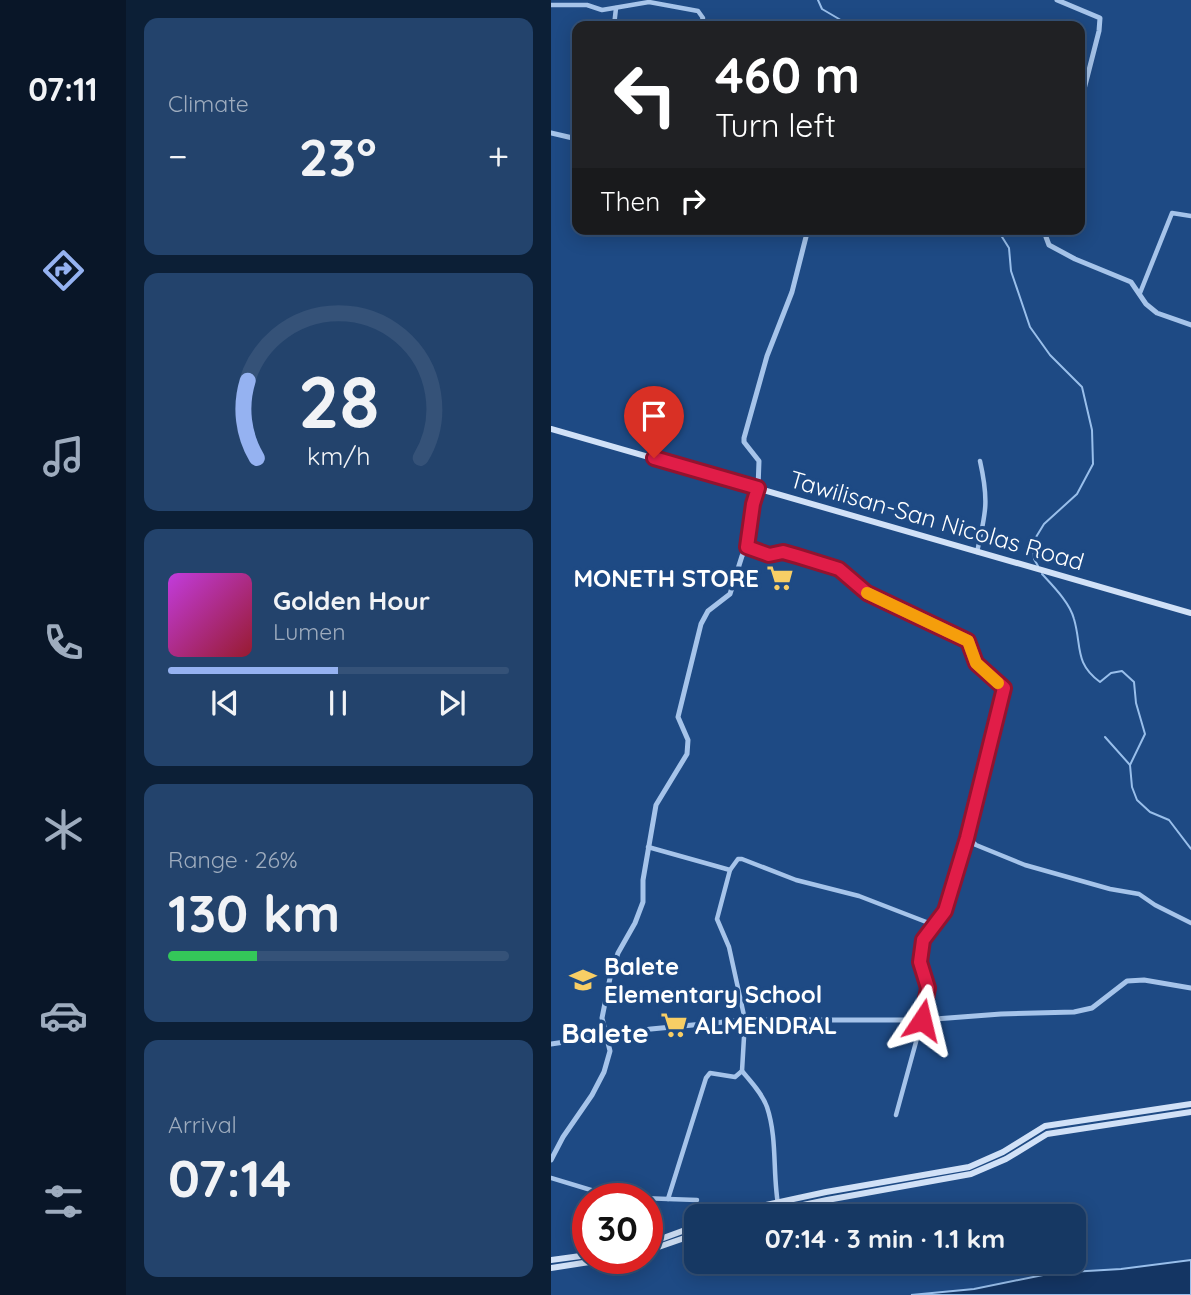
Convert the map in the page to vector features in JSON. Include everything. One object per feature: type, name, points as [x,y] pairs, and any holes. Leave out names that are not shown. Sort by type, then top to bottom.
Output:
[{"type":"main road","name":"Tawilisan-San Nicolas Road","points":[[551,429],[1191,613]]},
{"type":"main road","points":[[788,1204],[969,1167],[1009,1149],[1045,1126],[1191,1104]]},
{"type":"main road","points":[[790,1204],[971,1174],[1006,1159],[1047,1134],[1191,1112]]},
{"type":"main road","points":[[663,1244],[684,1234]]},
{"type":"main road","points":[[663,1240],[684,1236]]},
{"type":"main road","points":[[551,1260],[572,1257]]},
{"type":"main road","points":[[551,1268],[572,1265]]},
{"type":"street","points":[[1057,0],[1100,18],[1085,86]]},
{"type":"street","points":[[551,5],[587,5],[602,10],[649,2],[698,11],[703,18],[702,21]]},
{"type":"street","points":[[615,21],[616,8]]},
{"type":"street","points":[[551,132],[572,138]]},
{"type":"street","points":[[1140,293],[1172,213],[1191,216]]},
{"type":"street","points":[[551,1160],[563,1137],[592,1095],[610,1051],[602,1018],[610,978],[618,953],[643,902],[643,880],[656,805],[687,754],[688,740],[678,717],[701,624],[708,611],[729,594],[747,547],[758,488],[759,461],[744,442],[744,438],[767,356],[792,292],[806,235]]},
{"type":"street","points":[[1047,235],[1049,245],[1131,282],[1145,304],[1157,313],[1191,325]]},
{"type":"street","points":[[977,552],[987,505],[987,490],[980,461]]},
{"type":"street","points":[[747,547],[769,555],[783,552],[839,569],[867,593],[968,641],[976,663],[1004,688],[967,838],[945,911],[923,940],[920,962],[928,988],[896,1115]]},
{"type":"street","points":[[967,838],[976,845],[1025,865],[1110,889],[1139,894],[1191,923]]},
{"type":"street","points":[[648,847],[730,870]]},
{"type":"street","points":[[778,1204],[775,1153],[767,1106],[742,1071],[745,1020],[729,947],[717,919],[730,870],[738,859],[742,859],[796,880],[859,896],[934,925]]},
{"type":"street","points":[[551,1044],[606,1035],[745,1020],[922,1020],[1074,1012],[1092,1008],[1127,981],[1144,980],[1191,988]]},
{"type":"street","points":[[668,1199],[706,1078],[710,1073],[735,1077],[742,1071]]},
{"type":"street","points":[[551,1178],[614,1197],[697,1200]]},
{"type":"water","points":[[1191,1260],[1191,1295],[911,1295],[974,1289],[1048,1274],[1086,1274],[1086,1271]]},
{"type":"waterway","points":[[818,0],[822,9],[842,21]]},
{"type":"waterway","points":[[1001,235],[1009,248],[1011,271],[1030,327],[1050,355],[1082,387],[1092,430],[1093,464],[1077,494],[1044,524],[1033,542],[1034,559],[1038,566]]},
{"type":"waterway","points":[[1042,574],[1061,595],[1072,613],[1080,654],[1086,668],[1100,682],[1111,673],[1122,671],[1134,682],[1136,703],[1145,734],[1130,765],[1132,787],[1137,800],[1150,812],[1169,820],[1191,849]]},
{"type":"waterway","points":[[1105,737],[1130,765]]},
{"type":"slow traffic","points":[[867,593],[968,641],[976,663],[998,683]]},
{"type":"place","name":"MONETH STORE","points":[[780,578]]},
{"type":"place","name":"Balete Elementary School","points":[[583,980]]},
{"type":"place","name":"ALMENDRAL","points":[[674,1025]]},
{"type":"district","name":"Balete","points":[[605,1032]]},
{"type":"route","points":[[654,458],[758,488],[747,547],[769,555],[783,552],[839,569],[867,593],[968,641],[976,663],[1004,688],[982,783],[945,911],[923,940],[920,962],[928,988],[922,1020]]}]
